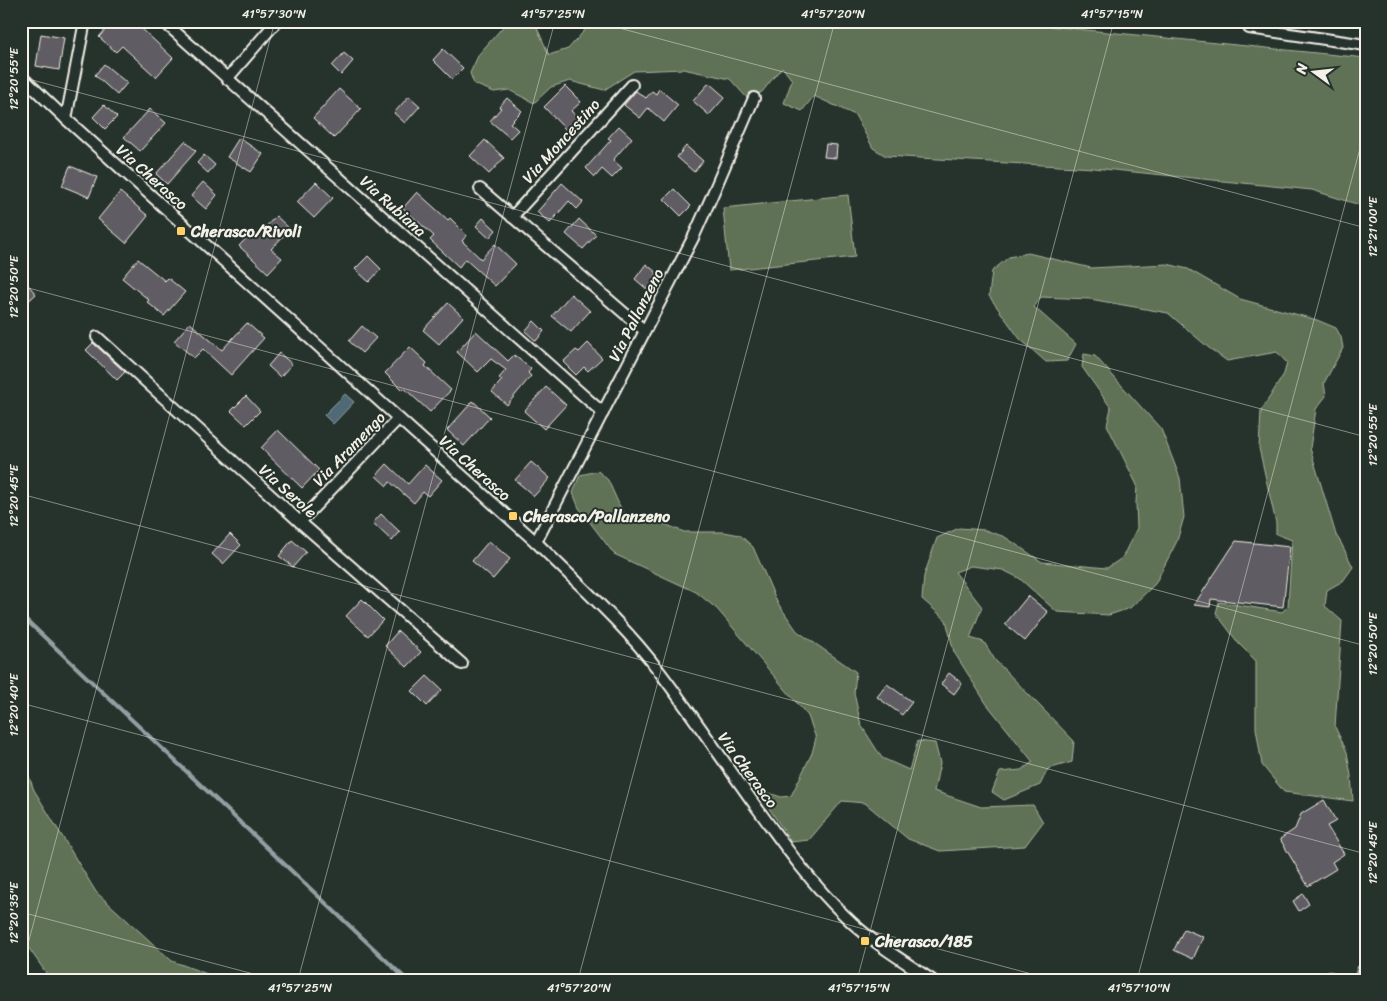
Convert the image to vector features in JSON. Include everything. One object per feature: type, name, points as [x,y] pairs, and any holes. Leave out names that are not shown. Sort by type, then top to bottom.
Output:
[{"type":"street","points":[[66,119],[85,21]]},
{"type":"street","name":"Via Rubiana","points":[[162,21],[603,414]]},
{"type":"street","points":[[227,79],[276,21]]},
{"type":"street","points":[[1250,28],[1366,45]]},
{"type":"street","name":"Via Cherasco","points":[[21,76],[66,119],[536,542],[610,615],[659,670],[783,844],[822,892],[844,916],[869,938],[932,980]]},
{"type":"street","name":"Via Moncestino","points":[[512,217],[632,85]]},
{"type":"street","name":"Via Pallanzeno","points":[[536,542],[694,236],[754,98]]},
{"type":"street","points":[[480,189],[645,331]]},
{"type":"street","name":"Via Serole","points":[[97,337],[300,522],[462,664]]},
{"type":"street","name":"Via Aramengo","points":[[300,522],[398,419]]},
{"type":"green space","points":[[508,21],[534,21],[549,55],[568,49],[593,21],[1025,21],[1047,26],[1366,58],[1366,207],[1312,190],[1094,168],[886,156],[873,148],[855,115],[814,96],[802,111],[784,103],[792,80],[782,67],[762,92],[747,98],[730,79],[683,69],[634,71],[604,90],[570,81],[551,87],[534,103],[509,90],[494,92],[474,84],[470,73],[479,54]]},
{"type":"green space","points":[[848,195],[855,257],[729,270],[723,208]]},
{"type":"green space","points":[[1028,253],[1091,268],[1167,264],[1188,269],[1240,299],[1317,320],[1336,328],[1341,337],[1343,348],[1324,383],[1326,396],[1316,409],[1310,448],[1336,535],[1353,567],[1343,581],[1327,590],[1325,606],[1342,621],[1335,727],[1347,752],[1353,801],[1284,792],[1262,765],[1256,728],[1256,661],[1239,644],[1216,613],[1219,602],[1282,612],[1288,606],[1292,540],[1276,534],[1276,523],[1259,448],[1261,411],[1284,374],[1287,363],[1277,352],[1227,361],[1168,313],[1090,299],[1041,297],[1034,307],[1076,344],[1067,361],[1046,362],[1020,339],[989,296],[992,271],[1009,257]]},
{"type":"green space","points":[[1084,354],[1095,356],[1161,429],[1180,478],[1184,517],[1177,541],[1155,584],[1130,608],[1109,615],[1057,612],[1019,578],[1003,570],[971,566],[955,572],[982,607],[970,638],[984,642],[995,660],[1074,741],[1072,762],[1048,769],[1040,785],[1004,800],[992,792],[1000,772],[1021,770],[1033,762],[986,703],[954,652],[946,620],[922,599],[924,576],[937,538],[959,528],[985,530],[1005,537],[1042,562],[1107,568],[1122,558],[1137,528],[1137,485],[1107,425],[1111,408],[1082,367]]},
{"type":"green space","points":[[598,471],[608,480],[622,511],[634,520],[657,521],[684,532],[724,532],[740,535],[753,547],[777,602],[797,631],[856,672],[854,693],[861,725],[882,758],[909,770],[918,741],[935,743],[940,763],[934,791],[981,807],[1033,805],[1043,822],[1025,846],[940,851],[908,839],[865,803],[842,801],[809,840],[791,842],[767,805],[766,792],[781,797],[791,796],[812,753],[816,738],[808,716],[717,609],[696,592],[614,554],[579,508],[573,493],[580,475]]},
{"type":"green space","points":[[21,755],[34,790],[96,892],[172,961],[207,974],[216,980],[51,980],[21,937]]},
{"type":"water","points":[[345,394],[354,402],[333,424],[324,415]]},
{"type":"building","points":[[113,21],[143,21],[139,26],[173,58],[156,77],[122,46],[116,52],[99,37]]},
{"type":"building","points":[[41,34],[64,38],[59,70],[36,66]]},
{"type":"building","points":[[443,49],[463,68],[452,79],[433,60]]},
{"type":"building","points":[[344,53],[353,61],[341,75],[332,66]]},
{"type":"building","points":[[104,64],[127,83],[117,95],[95,75]]},
{"type":"building","points":[[709,83],[725,97],[709,115],[693,101]]},
{"type":"building","points":[[565,86],[581,102],[571,111],[578,118],[566,130],[544,107]]},
{"type":"building","points":[[339,89],[361,109],[334,138],[313,118]]},
{"type":"building","points":[[659,89],[678,105],[664,122],[648,108],[640,118],[624,105],[636,91],[646,98],[652,91],[656,94]]},
{"type":"building","points":[[409,96],[420,106],[405,123],[394,113]]},
{"type":"building","points":[[507,98],[522,111],[510,123],[518,130],[510,138],[490,121]]},
{"type":"building","points":[[104,105],[117,117],[105,129],[93,117]]},
{"type":"building","points":[[150,109],[166,123],[140,151],[124,137]]},
{"type":"building","points":[[619,126],[632,138],[613,160],[622,168],[612,178],[602,169],[595,177],[586,168],[611,140],[608,138]]},
{"type":"building","points":[[239,138],[263,154],[251,172],[227,157]]},
{"type":"building","points":[[485,140],[504,158],[489,174],[470,156]]},
{"type":"building","points":[[185,141],[196,151],[167,184],[156,174]]},
{"type":"building","points":[[826,144],[837,145],[836,158],[824,157]]},
{"type":"building","points":[[686,146],[703,161],[694,172],[677,157]]},
{"type":"building","points":[[204,155],[215,165],[208,173],[197,163]]},
{"type":"building","points":[[70,166],[97,177],[89,197],[62,186]]},
{"type":"building","points":[[203,182],[217,195],[206,209],[191,196]]},
{"type":"building","points":[[316,182],[333,198],[314,218],[297,202]]},
{"type":"building","points":[[562,183],[583,202],[577,209],[569,201],[550,223],[537,212]]},
{"type":"building","points":[[674,189],[691,206],[681,216],[664,199]]},
{"type":"building","points":[[120,192],[148,216],[126,243],[98,219]]},
{"type":"building","points":[[417,192],[448,220],[450,218],[467,235],[462,241],[481,259],[495,244],[516,264],[495,286],[465,259],[459,267],[430,240],[434,236],[403,208]]},
{"type":"building","points":[[276,216],[290,229],[271,249],[282,258],[268,273],[239,246],[253,231],[257,236]]},
{"type":"building","points":[[483,218],[496,230],[489,238],[476,226]]},
{"type":"building","points":[[579,219],[596,235],[583,249],[566,234]]},
{"type":"building","points":[[368,256],[381,269],[369,282],[355,269]]},
{"type":"building","points":[[138,259],[165,281],[168,278],[185,292],[164,316],[147,302],[149,300],[122,278]]},
{"type":"building","points":[[646,264],[657,273],[654,278],[657,281],[649,291],[635,279]]},
{"type":"building","points":[[28,285],[36,294],[21,308],[21,292]]},
{"type":"building","points":[[571,294],[590,311],[571,332],[552,316]]},
{"type":"building","points":[[448,303],[463,317],[439,344],[423,330]]},
{"type":"building","points":[[534,321],[544,331],[536,341],[525,331]]},
{"type":"building","points":[[190,323],[222,350],[247,323],[264,338],[231,375],[203,349],[194,358],[174,341]]},
{"type":"building","points":[[362,326],[376,338],[362,353],[349,341]]},
{"type":"building","points":[[476,331],[508,361],[514,355],[531,369],[528,373],[531,376],[507,405],[492,392],[502,380],[499,378],[506,370],[491,359],[478,372],[457,352]]},
{"type":"building","points":[[93,343],[125,372],[117,380],[86,350]]},
{"type":"building","points":[[588,343],[602,358],[588,371],[584,367],[576,375],[563,362],[576,350],[579,352]]},
{"type":"building","points":[[410,347],[427,363],[425,366],[451,390],[430,412],[404,388],[402,390],[385,373]]},
{"type":"building","points":[[279,353],[292,364],[280,377],[268,366]]},
{"type":"building","points":[[546,387],[566,405],[544,429],[524,411]]},
{"type":"building","points":[[246,396],[260,411],[246,425],[231,411]]},
{"type":"building","points":[[473,401],[490,417],[464,446],[447,430]]},
{"type":"building","points":[[278,430],[319,470],[302,488],[261,448]]},
{"type":"building","points":[[531,462],[550,478],[534,496],[515,480]]},
{"type":"building","points":[[387,464],[408,484],[425,465],[442,480],[428,496],[423,492],[414,503],[390,482],[387,486],[376,476]]},
{"type":"building","points":[[381,514],[400,532],[392,541],[373,523]]},
{"type":"building","points":[[230,534],[241,545],[223,564],[212,554]]},
{"type":"building","points":[[292,540],[306,552],[293,567],[279,556]]},
{"type":"building","points":[[489,541],[510,559],[493,579],[472,561]]},
{"type":"building","points":[[1236,541],[1290,547],[1283,607],[1211,599],[1210,607],[1194,605]]},
{"type":"building","points":[[1028,596],[1048,612],[1025,641],[1005,624]]},
{"type":"building","points":[[362,599],[383,620],[368,636],[346,616]]},
{"type":"building","points":[[398,631],[421,652],[407,667],[385,646]]},
{"type":"building","points":[[949,673],[962,683],[954,694],[941,684]]},
{"type":"building","points":[[427,676],[442,690],[427,706],[412,691]]},
{"type":"building","points":[[887,684],[912,702],[902,715],[877,697]]},
{"type":"building","points":[[1324,800],[1336,821],[1327,826],[1344,854],[1332,862],[1336,869],[1308,886],[1280,839],[1295,829],[1301,814]]},
{"type":"building","points":[[1303,894],[1309,904],[1299,911],[1293,901]]},
{"type":"building","points":[[1184,929],[1203,937],[1193,959],[1174,950]]},
{"type":"building","points":[[1358,966],[1366,969],[1366,980],[1353,980]]},
{"type":"waterway","points":[[21,615],[407,980]]},
{"type":"place","name":"Cherasco/Rivoli","points":[[181,231]]},
{"type":"place","name":"Cherasco/Pallanzeno","points":[[513,516]]},
{"type":"place","name":"Cherasco/185","points":[[865,941]]}]
